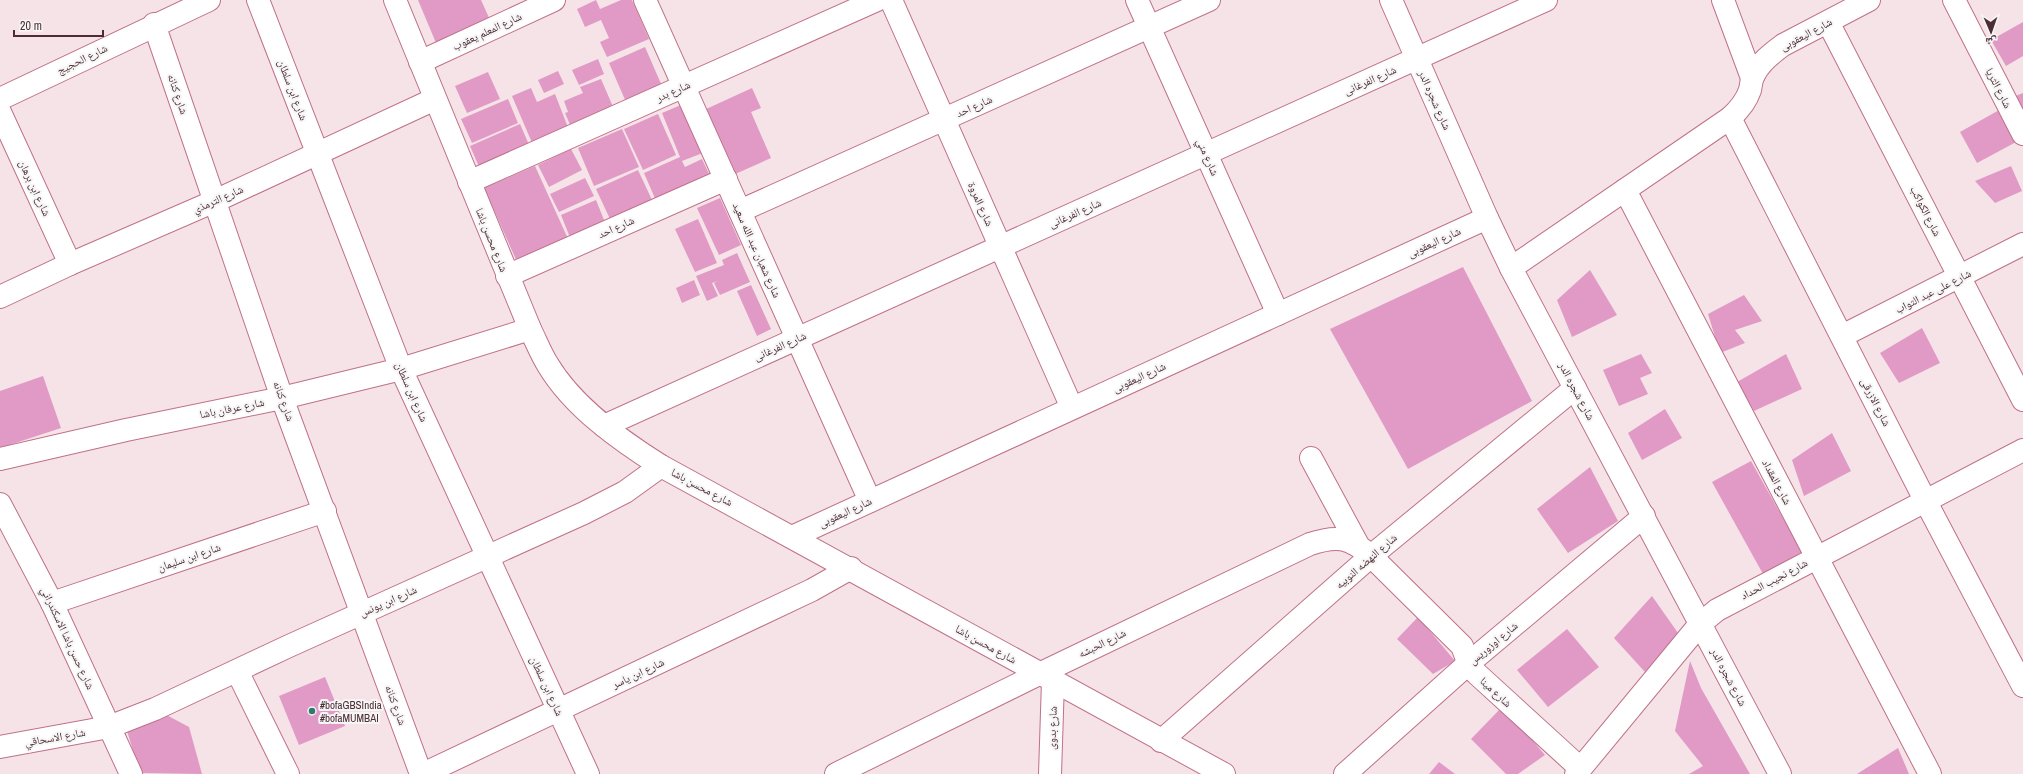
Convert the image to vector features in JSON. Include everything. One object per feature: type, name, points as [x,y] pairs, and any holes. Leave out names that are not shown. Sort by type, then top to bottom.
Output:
[{"type":"street","name":"شارع الحجيج","points":[[0,99],[154,24],[209,0]]},
{"type":"street","name":"شارع ابن سلطان","points":[[258,0],[401,369],[588,774]]},
{"type":"street","name":"شارع محسن باشا","points":[[395,0],[468,182],[530,329],[548,366],[574,398],[604,426],[634,449],[661,466],[851,568],[1224,774]]},
{"type":"street","name":"شارع المعلم يعقوب","points":[[420,62],[554,0]]},
{"type":"street","name":"شارع شعبان عبد الله سعيد","points":[[645,0],[870,501]]},
{"type":"street","name":"شارع بدر","points":[[468,182],[877,0]]},
{"type":"street","name":"شارع المروة","points":[[890,0],[1072,408]]},
{"type":"street","name":"شارع مني","points":[[1137,0],[1278,314]]},
{"type":"street","name":"شارع احد","points":[[740,211],[1209,0]]},
{"type":"street","name":"شارع شجره الدر","points":[[1391,0],[1487,218],[1511,268],[1780,774]]},
{"type":"street","name":"شارع الفرغانى","points":[[604,426],[1546,0]]},
{"type":"street","points":[[1723,0],[1752,78]]},
{"type":"street","name":"شارع اليعقوبى","points":[[1511,268],[1730,118],[1739,110],[1745,100],[1752,78],[1760,65],[1783,45],[1869,0]]},
{"type":"street","name":"شارع الثريا","points":[[1954,0],[2023,134]]},
{"type":"street","name":"شارع الكواكب","points":[[1828,22],[2023,400]]},
{"type":"street","name":"شارع كنانه","points":[[154,24],[282,398],[422,774]]},
{"type":"street","name":"شارع الترمذي","points":[[0,297],[70,264],[215,201],[435,99]]},
{"type":"street","name":"شارع ابن برهان","points":[[0,112],[70,264]]},
{"type":"street","name":"شارع الازرقى","points":[[1730,118],[1925,500],[2023,686]]},
{"type":"street","name":"شارع احد","points":[[507,276],[726,179]]},
{"type":"street","name":"شارع المقداد","points":[[1625,190],[1930,774]]},
{"type":"street","name":"شارع اليعقوبى","points":[[792,537],[1487,218]]},
{"type":"street","name":"شارع على عبد التواب","points":[[1842,336],[2023,244]]},
{"type":"street","name":"شارع عرفان باشا","points":[[0,459],[126,430],[282,398],[401,369],[530,329]]},
{"type":"street","name":"شارع النهضه النوبيه","points":[[1162,741],[1364,550],[1576,388]]},
{"type":"street","name":"شارع نجيب الحداد","points":[[1578,771],[1700,624],[1717,610],[2023,450]]},
{"type":"street","points":[[1311,458],[1364,550]]},
{"type":"street","name":"شارع ابن يونس","points":[[109,727],[155,708],[362,612],[584,513],[625,492],[661,466]]},
{"type":"street","name":"شارع حسن باشا الاسكندراني","points":[[0,504],[52,603],[131,774]]},
{"type":"street","name":"شارع ابن سليمان","points":[[52,603],[325,511]]},
{"type":"street","name":"شارع اوزوريس","points":[[1345,774],[1469,663],[1644,516]]},
{"type":"street","name":"شارع الحبشه","points":[[836,774],[1046,677],[1310,544],[1325,539],[1342,538],[1364,550]]},
{"type":"street","name":"شارع مينا","points":[[1364,550],[1462,646],[1470,667],[1578,771]]},
{"type":"street","name":"شارع ابن ياسر","points":[[422,774],[812,590],[851,568]]},
{"type":"street","points":[[237,671],[288,774]]},
{"type":"street","name":"شارع بدوى","points":[[1046,677],[1050,774]]},
{"type":"street","name":"شارع الاسحاقي","points":[[0,747],[109,727]]},
{"type":"building","points":[[418,0],[481,0],[490,20],[436,43]]},
{"type":"building","points":[[596,0],[600,9],[621,0],[632,0],[649,39],[607,57],[600,42],[609,38],[601,20],[585,27],[577,9]]},
{"type":"building","points":[[2023,22],[2023,56],[2006,66],[1991,40]]},
{"type":"building","points":[[645,47],[662,86],[626,102],[609,63]]},
{"type":"building","points":[[598,59],[604,74],[579,85],[572,70]]},
{"type":"building","points":[[558,71],[564,84],[544,93],[538,80]]},
{"type":"building","points":[[488,72],[500,99],[467,113],[455,86]]},
{"type":"building","points":[[601,79],[614,109],[571,127],[565,113],[568,112],[564,101],[583,93],[580,87]]},
{"type":"building","points":[[531,88],[537,102],[555,94],[569,130],[533,145],[512,96]]},
{"type":"building","points":[[752,88],[761,108],[751,112],[771,158],[733,175],[704,110]]},
{"type":"building","points":[[2023,93],[2023,119],[2013,97]]},
{"type":"building","points":[[508,99],[518,123],[472,143],[461,119]]},
{"type":"building","points":[[688,102],[708,151],[682,161],[685,167],[702,159],[711,178],[657,203],[644,173],[680,157],[662,113]]},
{"type":"building","points":[[2001,109],[2018,141],[1977,163],[1960,132]]},
{"type":"building","points":[[658,114],[676,155],[643,170],[624,129]]},
{"type":"building","points":[[520,124],[530,147],[480,169],[470,146]]},
{"type":"building","points":[[622,129],[639,167],[594,186],[578,148]]},
{"type":"building","points":[[571,149],[582,170],[549,187],[538,165]]},
{"type":"building","points":[[535,166],[569,241],[518,264],[484,188]]},
{"type":"building","points":[[2011,166],[2022,191],[1995,203],[1975,181]]},
{"type":"building","points":[[638,170],[652,200],[610,219],[596,189]]},
{"type":"building","points":[[585,178],[594,196],[559,212],[550,194]]},
{"type":"building","points":[[720,198],[741,245],[719,255],[697,208]]},
{"type":"building","points":[[596,200],[606,225],[571,240],[561,215]]},
{"type":"building","points":[[698,219],[717,263],[695,272],[675,229]]},
{"type":"building","points":[[737,253],[750,282],[720,295],[714,283],[718,281],[712,283],[718,296],[707,301],[696,276],[724,265],[722,260]]},
{"type":"building","points":[[1463,267],[1532,401],[1408,469],[1330,329]]},
{"type":"building","points":[[1590,270],[1617,315],[1572,337],[1557,300]]},
{"type":"building","points":[[694,280],[700,295],[682,303],[676,288]]},
{"type":"building","points":[[751,285],[771,329],[757,336],[737,291]]},
{"type":"building","points":[[1744,295],[1762,321],[1735,330],[1745,343],[1720,353],[1708,314]]},
{"type":"building","points":[[1922,328],[1940,363],[1899,383],[1880,353]]},
{"type":"building","points":[[1641,354],[1652,373],[1640,378],[1648,394],[1619,406],[1603,370]]},
{"type":"building","points":[[1786,354],[1802,389],[1754,411],[1737,382]]},
{"type":"building","points":[[43,376],[61,428],[0,448],[0,391]]},
{"type":"building","points":[[1665,409],[1682,438],[1642,460],[1628,433]]},
{"type":"building","points":[[1832,433],[1851,471],[1804,496],[1792,460]]},
{"type":"building","points":[[1751,461],[1802,552],[1763,574],[1712,482]]},
{"type":"building","points":[[1590,467],[1618,521],[1568,553],[1537,509]]},
{"type":"building","points":[[1652,596],[1678,633],[1645,672],[1614,638]]},
{"type":"building","points":[[1418,617],[1455,661],[1433,674],[1397,639]]},
{"type":"building","points":[[1567,629],[1599,667],[1548,707],[1517,670]]},
{"type":"building","points":[[1690,661],[1701,688],[1750,774],[1689,774],[1703,766],[1675,731]]},
{"type":"building","name":"#bofaGBSIndia #bofaMUMBAI","points":[[325,677],[345,726],[299,745],[279,696]]},
{"type":"building","points":[[1503,706],[1545,755],[1518,774],[1506,774],[1471,739]]},
{"type":"building","points":[[159,711],[189,727],[202,774],[140,773],[127,731]]},
{"type":"building","points":[[1898,748],[1909,774],[1857,774]]},
{"type":"building","points":[[1439,762],[1455,774],[1429,774]]},
{"type":"place","name":"#bofaGBSIndia #bofaMUMBAI","points":[[312,711]]}]
